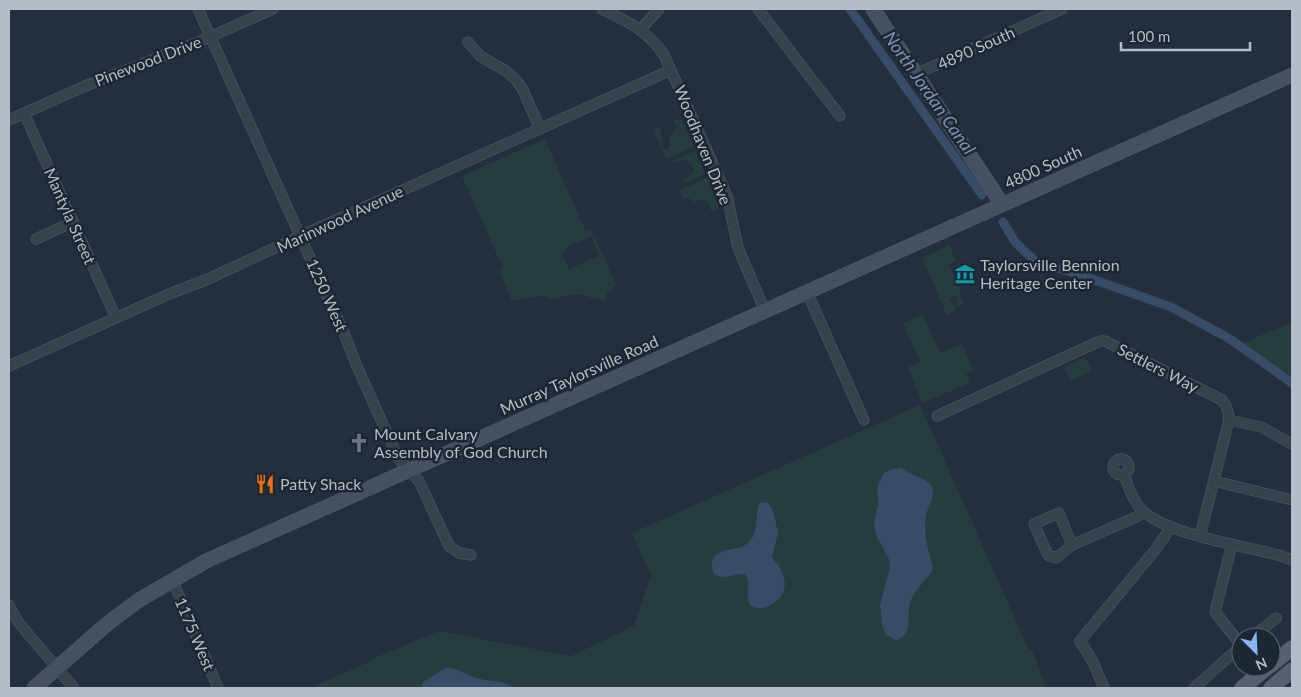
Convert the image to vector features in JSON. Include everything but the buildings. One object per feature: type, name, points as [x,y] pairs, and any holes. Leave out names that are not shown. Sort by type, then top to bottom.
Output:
[{"type":"main road","points":[[1281,657],[1292,648]]},
{"type":"main road","points":[[1271,688],[1292,670]]},
{"type":"main road","points":[[1242,688],[1256,677]]},
{"type":"street","name":"1250 West","points":[[198,9],[301,236],[398,458],[418,481],[449,546],[458,553],[471,555]]},
{"type":"street","name":"Pinewood Drive","points":[[9,120],[85,86],[273,9]]},
{"type":"street","name":"Woodhaven Drive","points":[[602,9],[641,29],[660,48],[726,193],[738,248],[766,311]]},
{"type":"street","points":[[641,29],[659,9]]},
{"type":"street","points":[[758,9],[840,116]]},
{"type":"street","points":[[873,9],[1002,204]]},
{"type":"street","name":"4890 South","points":[[916,74],[1062,9]]},
{"type":"street","points":[[468,42],[480,56],[506,71],[516,80],[540,129]]},
{"type":"street","name":"Marinwood Avenue","points":[[9,366],[208,279],[671,70]]},
{"type":"street","name":"4800 South","points":[[808,292],[1292,75]]},
{"type":"street","name":"Mantyla Street","points":[[24,113],[116,318]]},
{"type":"street","points":[[36,239],[73,222]]},
{"type":"street","points":[[808,292],[864,420]]},
{"type":"street","name":"Murray Taylorsville Road","points":[[34,688],[57,666],[138,600],[206,561],[808,292]]},
{"type":"street","name":"Settlers Way","points":[[937,416],[1100,341],[1105,341],[1222,400],[1228,410],[1228,420]]},
{"type":"street","points":[[1200,536],[1228,420],[1261,427],[1292,444]]},
{"type":"street","points":[[1124,475],[1134,500],[1144,512],[1170,527],[1292,560]]},
{"type":"street","points":[[1214,481],[1292,500]]},
{"type":"street","points":[[1072,545],[1135,518],[1144,512]]},
{"type":"street","points":[[1104,688],[1093,662],[1080,641],[1156,549],[1170,527]]},
{"type":"street","points":[[1231,632],[1215,612],[1232,544]]},
{"type":"street","name":"1175 West","points":[[172,579],[218,688]]},
{"type":"street","points":[[9,605],[18,622],[74,688]]},
{"type":"street","points":[[1265,627],[1276,618]]},
{"type":"street","points":[[1194,688],[1231,654]]},
{"type":"green space","points":[[681,118],[694,147],[666,159],[653,130],[661,126],[660,130],[663,141],[661,145],[664,150],[667,150],[670,146],[670,137],[677,127],[673,121]]},
{"type":"green space","points":[[545,139],[586,232],[591,230],[594,235],[565,248],[566,250],[561,252],[569,269],[599,256],[592,238],[595,237],[616,285],[607,293],[605,301],[578,294],[550,299],[545,295],[512,301],[499,271],[503,268],[462,176]]},
{"type":"green space","points":[[695,151],[705,174],[685,183],[683,181],[694,172],[688,160],[668,163]]},
{"type":"green space","points":[[707,177],[719,208],[711,211],[709,203],[705,199],[693,202],[689,198],[683,199],[680,191]]},
{"type":"green space","points":[[949,245],[956,261],[949,264],[964,304],[957,307],[957,298],[951,297],[950,301],[957,310],[947,315],[922,258]]},
{"type":"green space","points":[[923,314],[940,353],[962,344],[974,371],[966,374],[970,383],[922,403],[908,367],[920,362],[903,323]]},
{"type":"green space","points":[[1292,322],[1292,378],[1243,343]]},
{"type":"green space","points":[[1085,357],[1092,371],[1071,381],[1064,367]]},
{"type":"green space","points":[[920,405],[1029,650],[1032,650],[1046,688],[310,688],[439,631],[571,656],[634,626],[651,575],[632,533]]},
{"type":"water","points":[[901,468],[927,481],[932,487],[933,495],[927,512],[925,529],[926,542],[933,567],[911,600],[906,634],[896,640],[886,635],[882,625],[880,605],[890,568],[889,559],[876,535],[874,521],[879,501],[877,493],[879,482],[884,473],[892,469]]},
{"type":"water","points":[[761,502],[768,503],[773,510],[778,533],[772,557],[781,570],[785,581],[784,591],[778,600],[764,608],[750,605],[748,581],[745,574],[722,577],[714,574],[712,566],[712,561],[718,553],[743,546],[753,537],[758,506]]},
{"type":"water","points":[[446,668],[458,670],[472,677],[506,683],[514,688],[421,688],[423,682]]},
{"type":"waterway","name":"North Jordan Canal","points":[[850,9],[982,195]]},
{"type":"waterway","name":"North Jordan Canal","points":[[1003,222],[1015,242],[1036,262],[1075,273],[1171,307],[1230,339],[1292,383]]},
{"type":"place","name":"Taylorsville Bennion Heritage Center","points":[[965,274]]},
{"type":"place","name":"Mount Calvary Assembly of God Church","points":[[359,443]]},
{"type":"place","name":"Patty Shack","points":[[265,484]]}]
